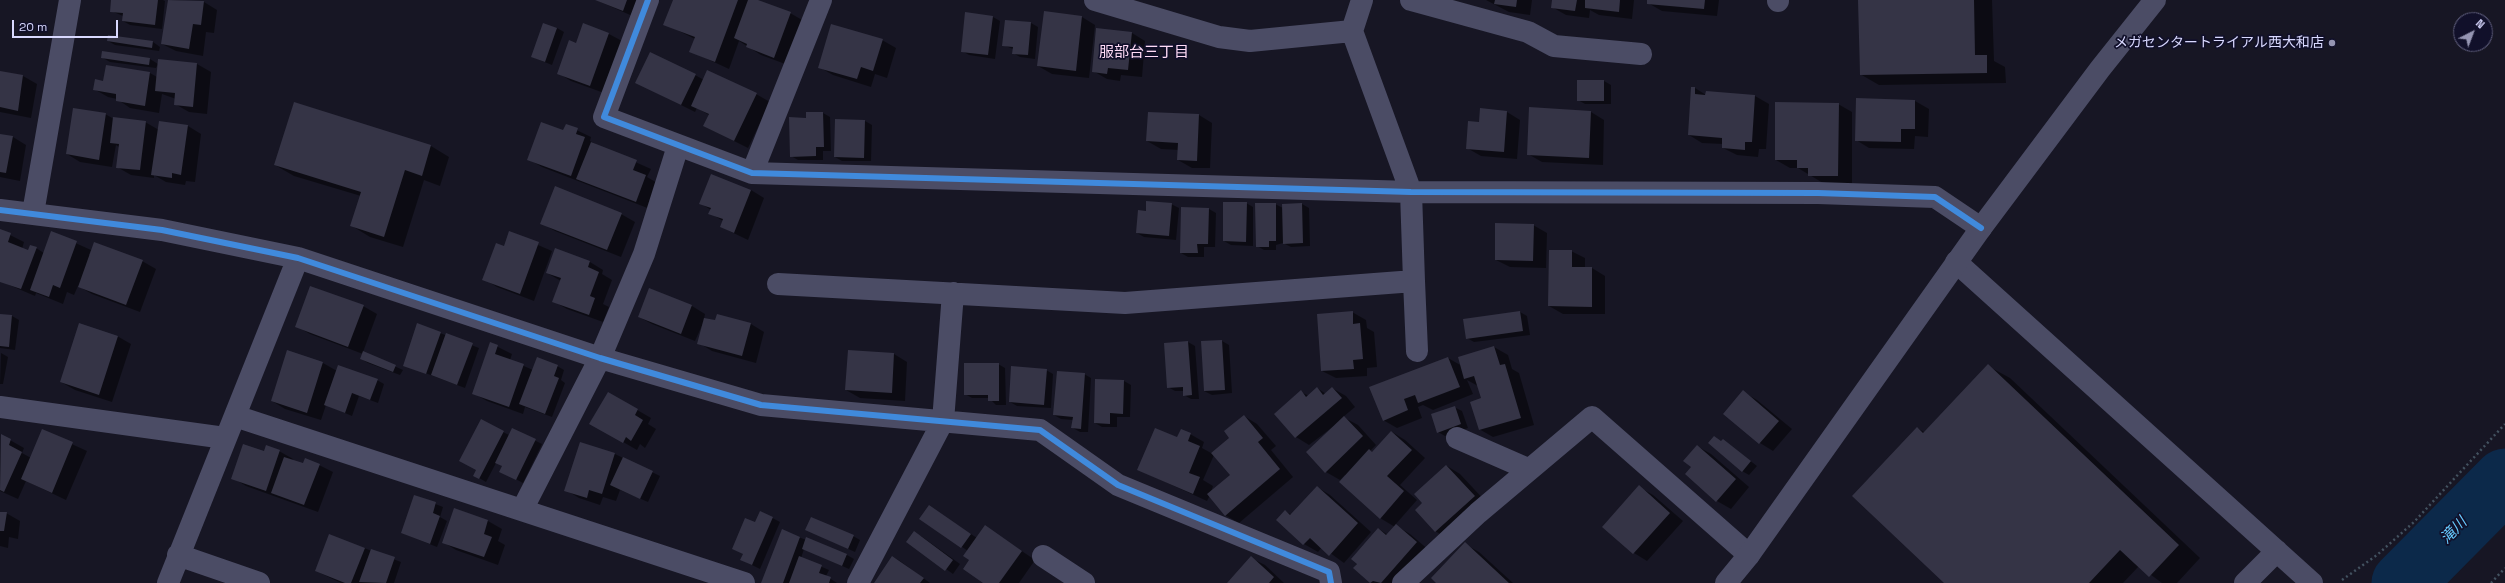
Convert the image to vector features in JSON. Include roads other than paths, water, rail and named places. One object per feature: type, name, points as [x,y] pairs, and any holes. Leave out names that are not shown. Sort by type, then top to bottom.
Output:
[{"type":"street","points":[[33,213],[70,0]]},
{"type":"street","points":[[648,0],[604,117],[752,173],[1411,192],[1810,193],[1935,197],[1981,228]]},
{"type":"street","points":[[752,173],[821,0]]},
{"type":"street","points":[[1095,0],[1219,37],[1250,41],[1352,30]]},
{"type":"street","points":[[1362,0],[1352,30],[1411,192],[1417,351]]},
{"type":"street","points":[[1412,0],[1528,32],[1554,46],[1641,54]]},
{"type":"street","points":[[1726,583],[1749,554],[1981,228],[2155,0]]},
{"type":"street","points":[[522,510],[600,358],[644,254],[678,146]]},
{"type":"street","points":[[0,210],[162,230],[298,258],[600,358],[761,405],[1040,430],[1118,485],[1329,572],[1331,583]]},
{"type":"street","points":[[168,583],[298,258]]},
{"type":"street","points":[[1956,262],[2312,583]]},
{"type":"street","points":[[778,284],[1125,303],[1414,281]]},
{"type":"street","points":[[858,583],[943,421],[953,293]]},
{"type":"street","points":[[0,407],[225,438]]},
{"type":"street","points":[[235,416],[744,583]]},
{"type":"street","points":[[1403,583],[1528,469],[1592,417],[1749,554]]},
{"type":"street","points":[[1457,438],[1528,469]]},
{"type":"street","points":[[2245,583],[2277,551]]},
{"type":"street","points":[[178,556],[259,583]]},
{"type":"street","points":[[1043,556],[1084,583]]},
{"type":"waterway","name":"滝川","points":[[2403,583],[2505,480]]},
{"type":"place","name":"メガセンタートライアル西大和店","points":[[2332,43]]},
{"type":"district","name":"服部台三丁目","points":[[1144,53]]}]
